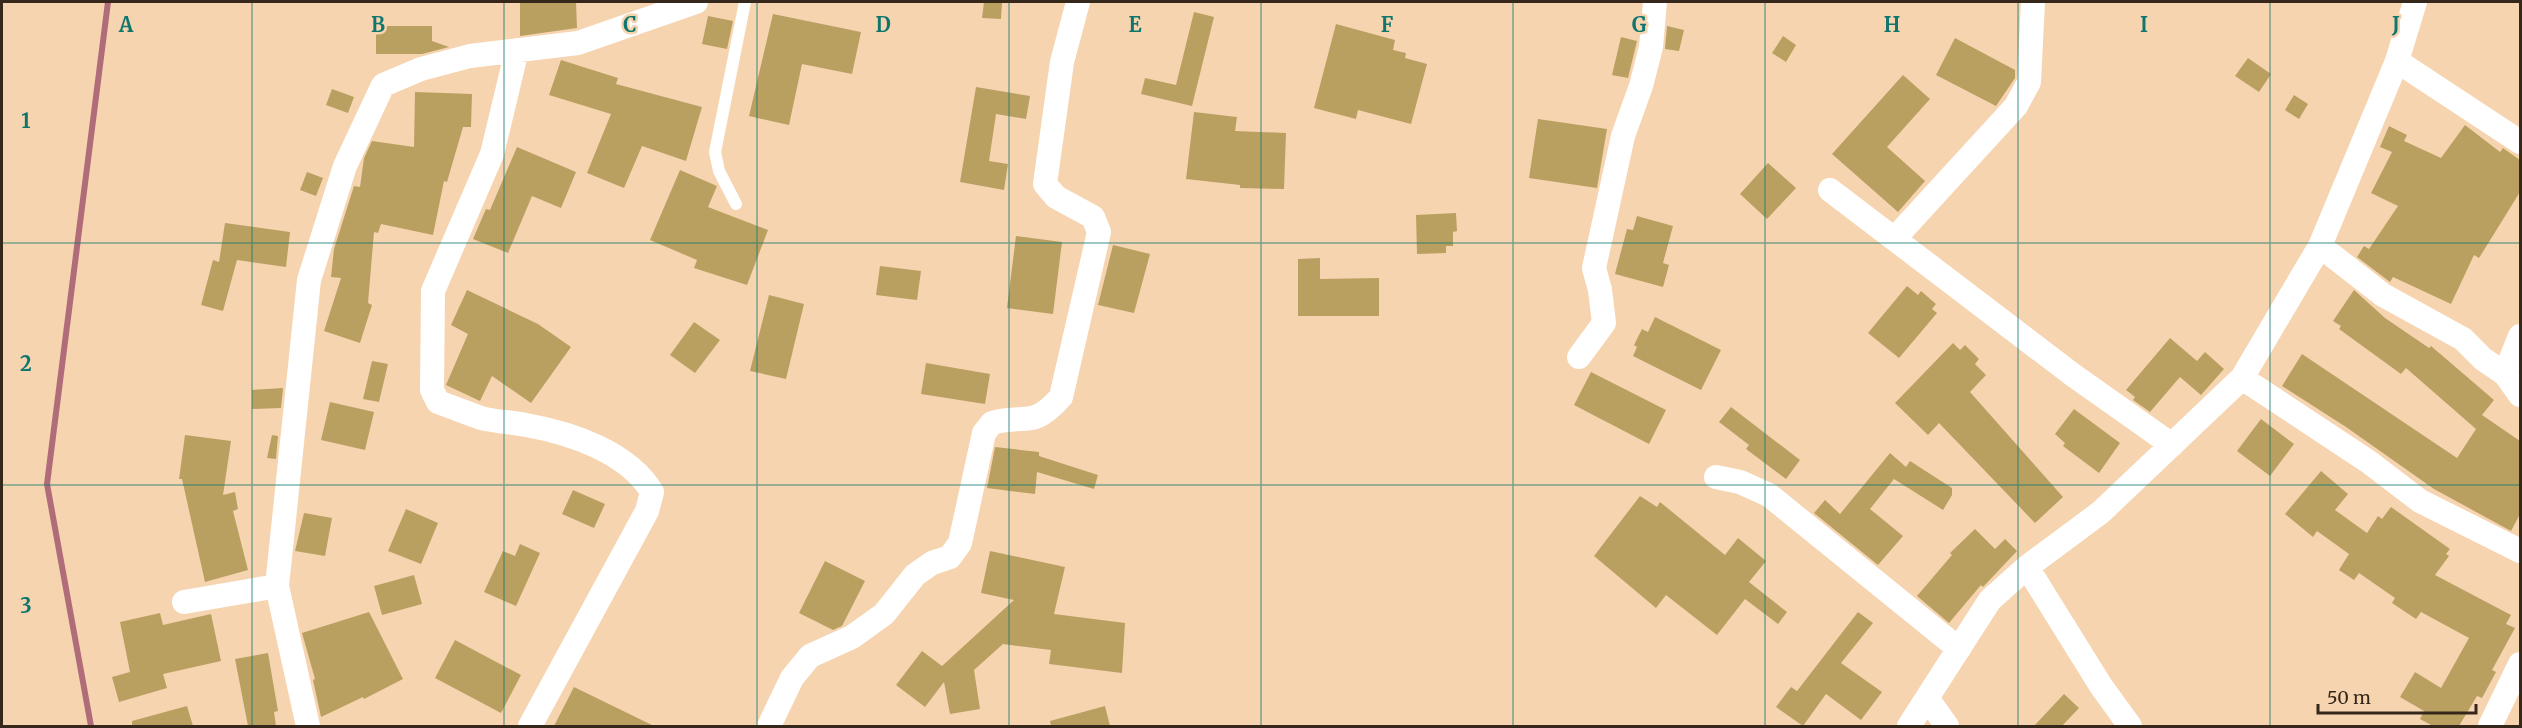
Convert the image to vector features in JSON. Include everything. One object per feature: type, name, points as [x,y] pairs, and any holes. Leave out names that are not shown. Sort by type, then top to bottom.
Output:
[{"type":"street","points":[[308,726],[277,586],[309,280],[345,166],[383,85],[421,69],[470,56],[578,43],[696,2]]},
{"type":"street","points":[[769,726],[792,678],[810,656],[852,637],[868,626],[884,614],[915,575],[932,563],[950,557],[960,543],[984,434],[992,423],[1026,420],[1046,414],[1061,397],[1099,232],[1093,217],[1056,197],[1045,184],[1062,62],[1078,2]]},
{"type":"street","points":[[1579,357],[1604,322],[1600,290],[1594,268],[1623,136],[1641,86],[1648,57],[1656,2]]},
{"type":"street","points":[[1895,238],[2016,106],[2029,82],[2033,2]]},
{"type":"street","points":[[1909,726],[1990,600],[2027,567],[2101,512],[2242,378],[2320,246],[2397,61],[2415,2]]},
{"type":"street","points":[[517,50],[492,154],[433,291],[432,390],[438,402],[483,418],[527,425],[580,439],[613,456],[643,477],[652,492],[647,512],[530,726]]},
{"type":"street","points":[[2397,61],[2520,142]]},
{"type":"street","points":[[1830,190],[1990,313],[2172,444]]},
{"type":"street","points":[[2320,246],[2383,295],[2463,339],[2483,359],[2505,374],[2520,395]]},
{"type":"street","points":[[2505,374],[2520,336]]},
{"type":"street","points":[[2242,378],[2369,462],[2420,501],[2520,551]]},
{"type":"street","points":[[1716,477],[1740,482],[1769,495],[1959,649]]},
{"type":"street","points":[[2027,567],[2101,686],[2130,726]]},
{"type":"street","points":[[184,602],[277,586]]},
{"type":"street","points":[[2490,726],[2520,664]]},
{"type":"street","points":[[1928,698],[1947,726]]},
{"type":"lane","points":[[736,204],[719,171],[715,152],[745,2]]},
{"type":"building","points":[[520,2],[576,2],[577,28],[520,36]]},
{"type":"building","points":[[984,2],[1002,3],[1001,19],[982,18]]},
{"type":"building","points":[[1194,12],[1214,17],[1192,106],[1141,94],[1145,78],[1176,85]]},
{"type":"building","points":[[773,14],[861,32],[852,74],[802,64],[789,125],[749,116]]},
{"type":"building","points":[[708,16],[733,21],[727,49],[702,44]]},
{"type":"building","points":[[1336,24],[1395,40],[1393,50],[1406,53],[1405,58],[1427,64],[1411,124],[1358,110],[1356,119],[1314,108]]},
{"type":"building","points":[[376,26],[432,26],[432,41],[449,47],[422,54],[376,54]]},
{"type":"building","points":[[1667,26],[1684,30],[1679,51],[1665,49]]},
{"type":"building","points":[[1783,36],[1796,45],[1786,62],[1772,53]]},
{"type":"building","points":[[1621,37],[1637,41],[1628,78],[1612,75]]},
{"type":"building","points":[[1955,38],[2015,70],[2015,78],[1996,106],[1936,75]]},
{"type":"building","points":[[2248,58],[2271,74],[2259,92],[2235,76]]},
{"type":"building","points":[[561,60],[618,78],[616,84],[702,107],[686,161],[642,146],[624,188],[587,173],[611,114],[549,95]]},
{"type":"building","points":[[1903,75],[1930,99],[1887,147],[1925,181],[1898,212],[1832,154]]},
{"type":"building","points":[[976,87],[1030,96],[1026,119],[996,114],[989,161],[1008,164],[1004,190],[960,182]]},
{"type":"building","points":[[332,89],[354,97],[348,113],[326,105]]},
{"type":"building","points":[[415,92],[472,94],[471,127],[463,127],[447,182],[444,181],[433,235],[381,224],[378,233],[374,232],[368,303],[372,305],[360,343],[324,331],[341,278],[331,277],[334,249],[354,186],[360,187],[364,158],[372,141],[414,147]]},
{"type":"building","points":[[2294,95],[2308,104],[2299,119],[2285,110]]},
{"type":"building","points":[[1194,112],[1237,117],[1235,131],[1286,133],[1284,189],[1240,188],[1240,185],[1186,179]]},
{"type":"building","points":[[1538,119],[1607,129],[1597,188],[1529,178]]},
{"type":"building","points":[[2465,125],[2500,152],[2503,148],[2520,160],[2520,192],[2479,258],[2474,255],[2451,304],[2393,277],[2390,282],[2357,257],[2364,246],[2369,249],[2398,206],[2371,193],[2392,152],[2380,147],[2389,126],[2407,135],[2404,141],[2441,158]]},
{"type":"building","points":[[517,147],[576,172],[561,208],[532,196],[508,253],[473,239],[486,209],[490,210]]},
{"type":"building","points":[[1768,163],[1796,188],[1767,219],[1740,194]]},
{"type":"building","points":[[680,170],[717,186],[708,207],[768,230],[747,285],[694,268],[697,260],[650,240]]},
{"type":"building","points":[[307,172],[323,178],[316,196],[300,190]]},
{"type":"building","points":[[1456,213],[1457,231],[1453,232],[1453,246],[1446,246],[1446,253],[1417,254],[1416,215]]},
{"type":"building","points":[[1637,216],[1673,226],[1663,263],[1669,265],[1663,287],[1615,274],[1627,229],[1633,230]]},
{"type":"building","points":[[225,223],[290,232],[286,267],[237,260],[223,311],[201,305],[213,260],[219,262]]},
{"type":"building","points":[[1016,236],[1062,242],[1053,314],[1007,308]]},
{"type":"building","points":[[1113,245],[1150,254],[1134,313],[1098,305]]},
{"type":"building","points":[[1320,258],[1320,279],[1379,278],[1379,316],[1298,316],[1298,259]]},
{"type":"building","points":[[880,266],[921,271],[917,300],[876,295]]},
{"type":"building","points":[[1907,286],[1918,295],[1921,291],[1936,304],[1932,309],[1937,313],[1899,358],[1868,333]]},
{"type":"building","points":[[467,290],[538,324],[571,347],[531,403],[492,376],[480,401],[446,385],[468,334],[451,325]]},
{"type":"building","points":[[2354,290],[2385,318],[2429,348],[2431,346],[2494,400],[2482,415],[2520,441],[2520,514],[2511,531],[2434,489],[2346,427],[2282,386],[2302,354],[2457,458],[2476,429],[2406,368],[2401,374],[2339,329],[2341,326],[2333,321]]},
{"type":"building","points":[[769,295],[804,304],[786,379],[750,371]]},
{"type":"building","points":[[1655,317],[1721,350],[1701,390],[1633,356],[1637,347],[1634,345],[1642,329],[1648,332]]},
{"type":"building","points":[[694,322],[720,340],[695,373],[670,355]]},
{"type":"building","points":[[2170,338],[2197,361],[2205,352],[2224,369],[2201,395],[2180,377],[2150,412],[2133,400],[2135,397],[2126,390]]},
{"type":"building","points":[[1953,343],[1960,350],[1965,345],[1979,359],[1975,364],[1986,375],[1970,392],[2063,497],[2035,523],[1939,423],[1928,435],[1895,403]]},
{"type":"building","points":[[372,361],[388,364],[379,402],[363,399]]},
{"type":"building","points":[[926,363],[990,374],[985,404],[921,394]]},
{"type":"building","points":[[1591,372],[1666,410],[1649,444],[1574,405]]},
{"type":"building","points":[[283,388],[281,408],[252,409],[252,390]]},
{"type":"building","points":[[330,402],[374,412],[365,450],[321,440]]},
{"type":"building","points":[[1731,407],[1800,460],[1786,479],[1746,449],[1749,445],[1719,422]]},
{"type":"building","points":[[2074,409],[2120,443],[2099,473],[2063,446],[2065,443],[2055,434]]},
{"type":"building","points":[[2261,419],[2294,444],[2270,476],[2237,451]]},
{"type":"building","points":[[185,435],[231,441],[223,495],[235,492],[238,509],[233,511],[248,570],[205,582],[182,479],[179,479]]},
{"type":"building","points":[[272,435],[278,436],[276,459],[267,458]]},
{"type":"building","points":[[995,447],[1039,452],[1039,456],[1098,475],[1094,489],[1037,472],[1035,494],[987,488]]},
{"type":"building","points":[[1890,453],[1906,467],[1910,461],[1952,488],[1952,495],[1943,510],[1894,479],[1870,509],[1903,536],[1878,565],[1814,513],[1825,500],[1840,514]]},
{"type":"building","points":[[2321,471],[2348,494],[2335,510],[2367,533],[2378,516],[2382,519],[2391,507],[2450,549],[2446,554],[2449,556],[2435,575],[2511,615],[2506,624],[2515,628],[2492,670],[2496,672],[2482,698],[2477,696],[2459,726],[2433,726],[2420,719],[2424,711],[2400,697],[2415,672],[2441,688],[2469,638],[2421,612],[2416,619],[2392,603],[2395,598],[2359,573],[2354,580],[2339,570],[2349,554],[2317,531],[2313,537],[2285,514]]},
{"type":"building","points":[[573,490],[605,504],[594,528],[562,514]]},
{"type":"building","points":[[1640,496],[1657,507],[1660,502],[1725,555],[1738,538],[1766,561],[1749,582],[1787,612],[1778,624],[1745,599],[1717,635],[1666,595],[1656,608],[1594,556]]},
{"type":"building","points":[[406,509],[438,523],[421,564],[388,551]]},
{"type":"building","points":[[304,513],[332,518],[325,556],[295,551]]},
{"type":"building","points":[[1975,529],[1995,549],[2005,539],[2017,551],[1983,587],[1981,585],[1949,623],[1917,596],[1952,555],[1950,553]]},
{"type":"building","points":[[520,544],[540,553],[516,606],[484,592],[503,551],[515,556]]},
{"type":"building","points":[[990,551],[1065,567],[1054,614],[1125,623],[1122,673],[1049,664],[1051,650],[1003,644],[974,670],[980,709],[950,714],[944,682],[925,707],[896,685],[922,651],[942,666],[1014,600],[981,593]]},
{"type":"building","points":[[825,561],[865,581],[842,626],[833,630],[799,613]]},
{"type":"building","points":[[414,575],[422,604],[382,615],[374,586]]},
{"type":"building","points":[[369,612],[403,679],[321,717],[313,680],[315,679],[302,633]]},
{"type":"building","points":[[1858,612],[1873,623],[1841,663],[1882,692],[1861,720],[1826,694],[1803,726],[1776,707],[1791,687],[1797,691]]},
{"type":"building","points":[[160,613],[163,625],[211,614],[221,661],[163,674],[167,688],[119,702],[112,677],[130,672],[120,622]]},
{"type":"building","points":[[455,640],[521,675],[501,713],[435,678]]},
{"type":"building","points":[[268,653],[278,711],[274,712],[276,726],[248,726],[235,659]]},
{"type":"building","points":[[574,687],[654,726],[554,726]]},
{"type":"building","points":[[2064,694],[2079,708],[2062,726],[2034,726]]},
{"type":"building","points":[[187,706],[193,726],[132,726],[132,721]]},
{"type":"building","points":[[1105,706],[1110,726],[1051,726],[1050,721]]},
{"type":"waterway","points":[[91,726],[47,484],[108,2]]}]
